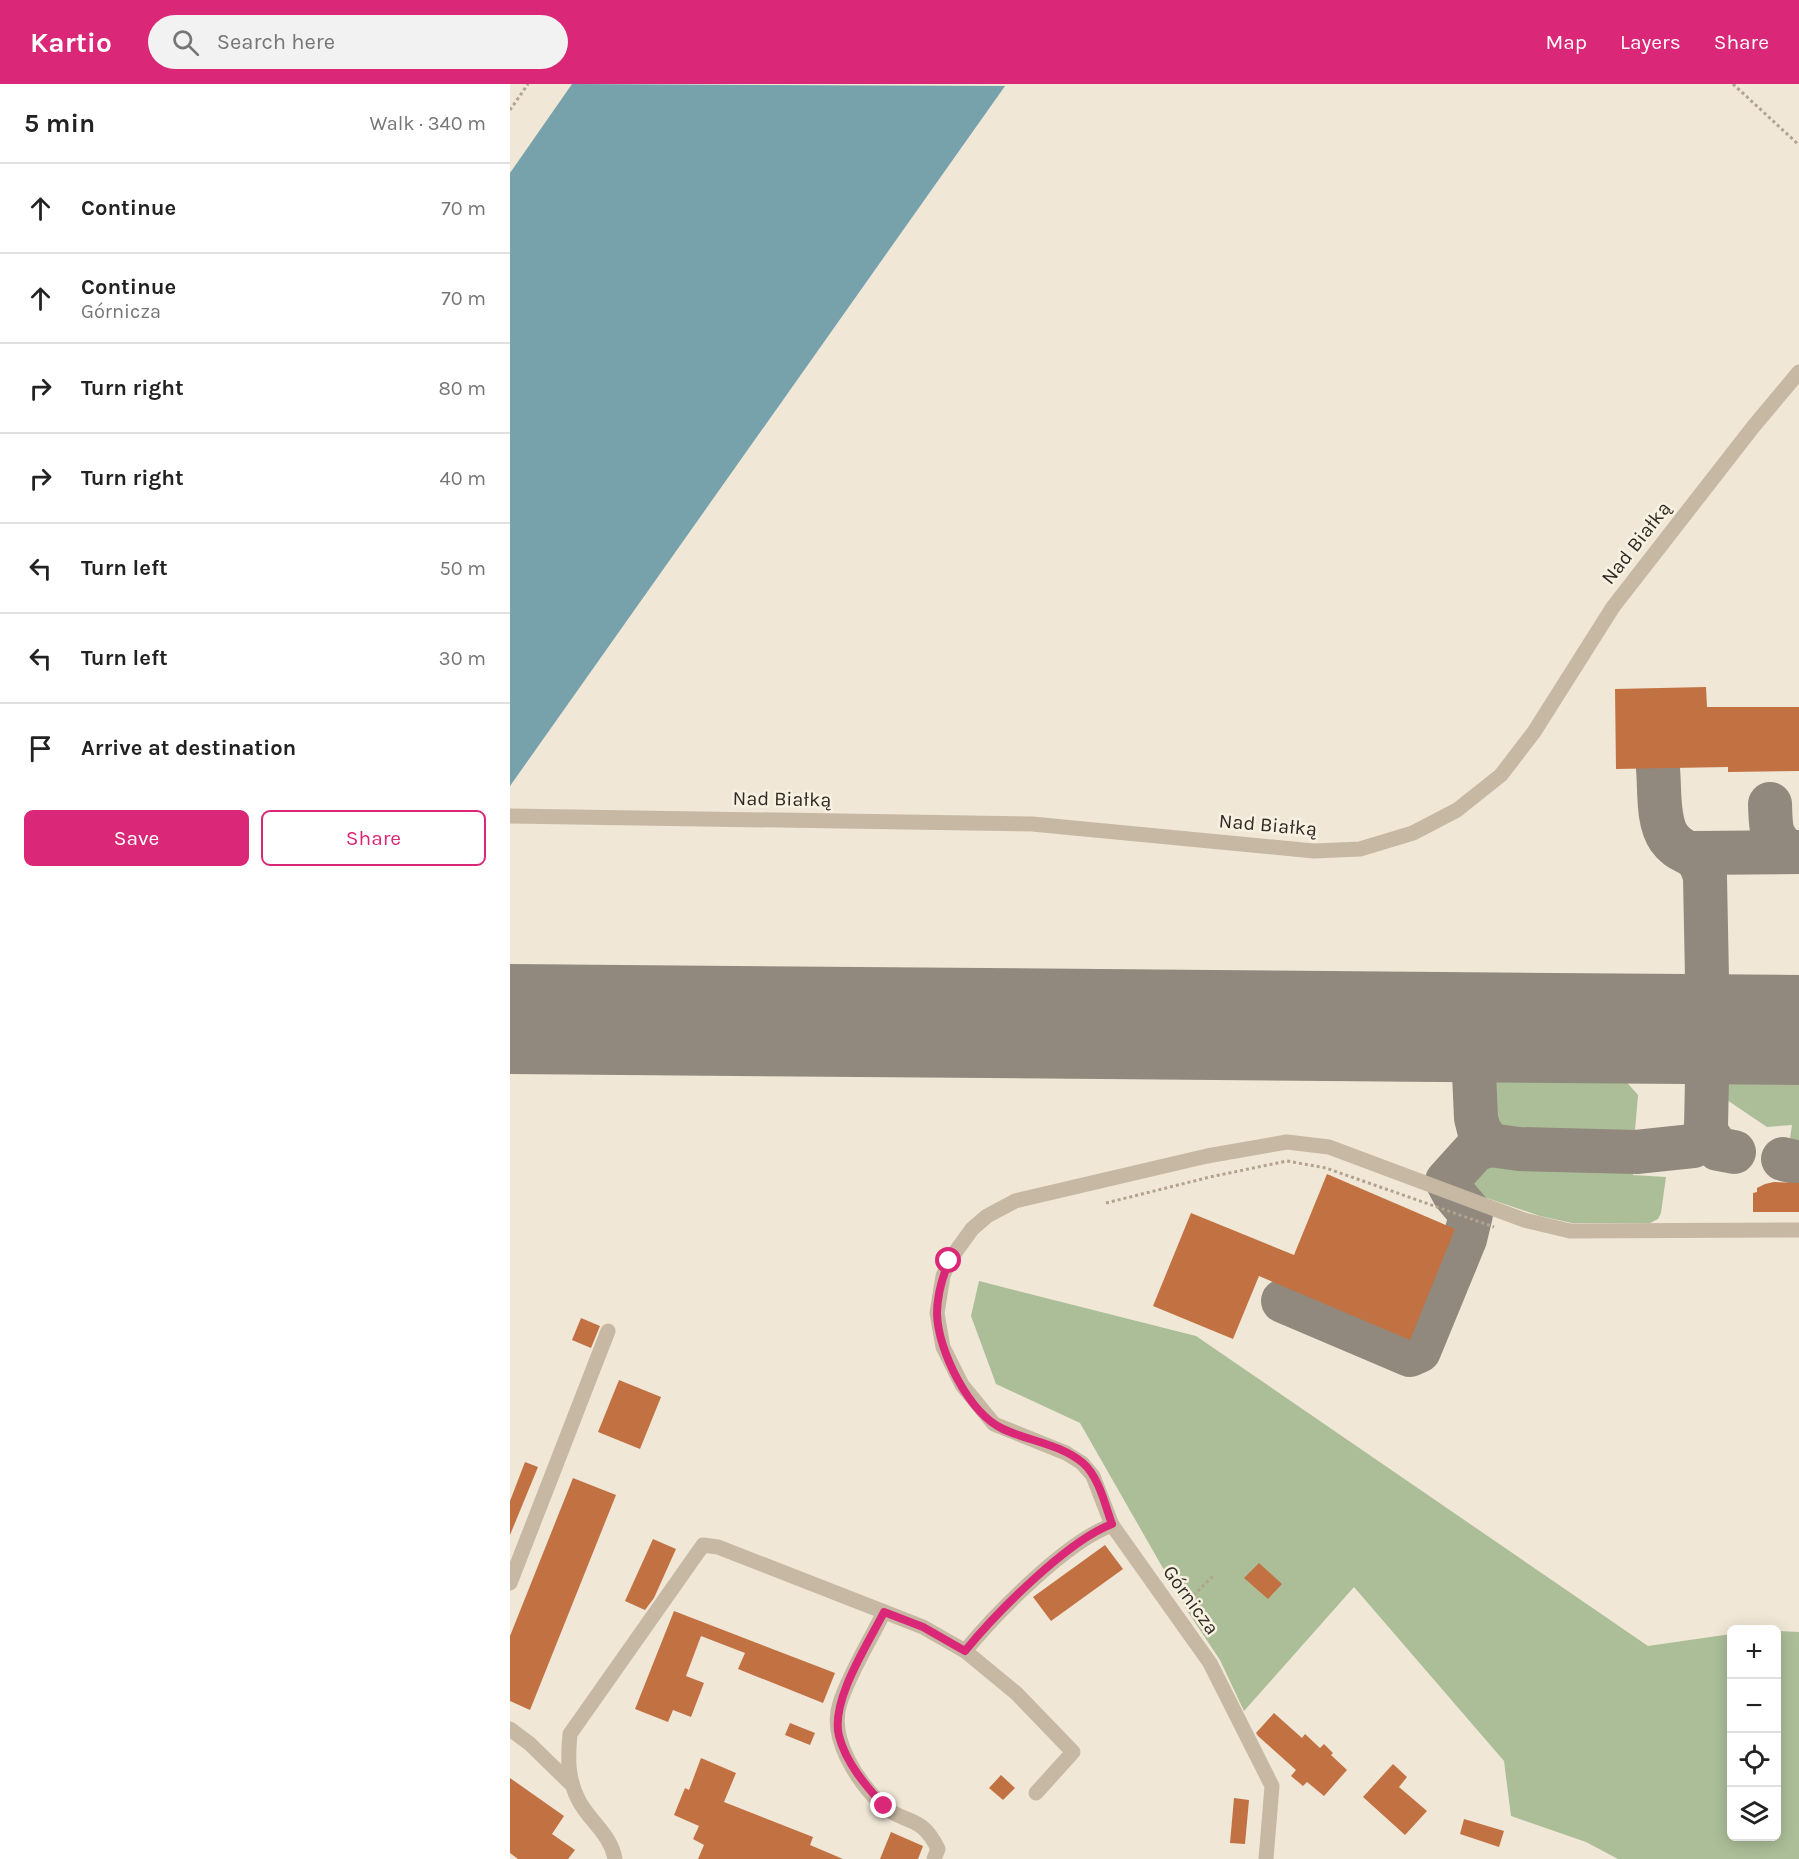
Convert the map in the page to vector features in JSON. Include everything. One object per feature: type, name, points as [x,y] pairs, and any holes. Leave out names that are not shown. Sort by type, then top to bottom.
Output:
[{"type":"street","name":"Nad Białką","points":[[510,816],[1032,824],[1314,851],[1360,849],[1413,833],[1457,810],[1501,775],[1534,732],[1614,607],[1753,427],[1799,372]]},
{"type":"street","name":"Górnicza","points":[[1266,1859],[1272,1786],[1210,1663],[1112,1524],[1093,1476],[1082,1463],[1066,1452],[994,1424],[962,1385],[943,1347],[937,1313],[943,1276],[949,1261],[972,1228],[1000,1208],[1016,1201],[1207,1156],[1287,1142],[1329,1147],[1524,1220],[1570,1231],[1799,1230]]},
{"type":"street","points":[[510,1583],[608,1331]]},
{"type":"street","points":[[965,1651],[1000,1610],[1096,1530],[1112,1524]]},
{"type":"street","points":[[615,1859],[598,1823],[578,1800],[567,1767],[570,1734],[703,1545],[718,1546],[923,1627],[965,1651],[1016,1693],[1073,1752],[1036,1793]]},
{"type":"street","points":[[884,1612],[839,1705],[838,1735],[850,1763],[884,1806],[930,1831],[938,1849],[934,1859]]},
{"type":"street","points":[[510,1729],[530,1744],[574,1788]]},
{"type":"path","points":[[510,111],[528,84]]},
{"type":"path","points":[[1733,84],[1799,145]]},
{"type":"path","points":[[1106,1203],[1210,1177],[1287,1161],[1326,1168],[1502,1230]]},
{"type":"path","points":[[1174,1613],[1196,1595],[1213,1576]]},
{"type":"green space","points":[[1489,1077],[1622,1077],[1638,1095],[1634,1142],[1503,1139],[1494,1133]]},
{"type":"green space","points":[[1799,1078],[1799,1143],[1790,1138],[1792,1125],[1767,1127],[1721,1096],[1718,1087],[1723,1080]]},
{"type":"green space","points":[[1513,1156],[1636,1159],[1633,1175],[1666,1177],[1661,1213],[1658,1219],[1650,1223],[1572,1223],[1540,1216],[1460,1189],[1469,1170],[1479,1161]]},
{"type":"green space","points":[[979,1281],[1196,1336],[1648,1646],[1727,1635],[1727,1841],[1781,1841],[1781,1631],[1799,1632],[1799,1859],[1618,1859],[1586,1842],[1511,1816],[1504,1761],[1354,1587],[1244,1711],[1220,1660],[1188,1612],[1080,1423],[996,1384],[971,1316]]},
{"type":"water","points":[[572,84],[1005,86],[510,786],[510,173]]},
{"type":"building","points":[[1706,687],[1707,707],[1799,707],[1799,771],[1728,772],[1728,767],[1616,769],[1615,689]]},
{"type":"building","points":[[1327,1174],[1455,1229],[1410,1340],[1259,1276],[1233,1339],[1153,1306],[1191,1213],[1294,1255]]},
{"type":"building","points":[[1774,1182],[1799,1183],[1799,1212],[1753,1212],[1753,1193],[1757,1192],[1757,1188]]},
{"type":"building","points":[[581,1318],[600,1326],[591,1348],[572,1340]]},
{"type":"building","points":[[619,1380],[661,1397],[640,1449],[598,1432]]},
{"type":"building","points":[[525,1462],[538,1467],[510,1535],[510,1501]]},
{"type":"building","points":[[573,1478],[616,1495],[530,1710],[510,1701],[510,1636]]},
{"type":"building","points":[[653,1539],[676,1549],[654,1598],[645,1610],[625,1601]]},
{"type":"building","points":[[1105,1545],[1123,1569],[1051,1621],[1033,1597]]},
{"type":"building","points":[[1259,1563],[1282,1584],[1268,1599],[1244,1578]]},
{"type":"building","points":[[674,1611],[835,1673],[823,1703],[738,1669],[745,1653],[701,1636],[686,1676],[704,1683],[691,1717],[673,1710],[668,1722],[635,1709]]},
{"type":"building","points":[[1274,1713],[1302,1738],[1305,1734],[1320,1748],[1324,1744],[1333,1753],[1331,1755],[1347,1770],[1324,1796],[1307,1782],[1303,1786],[1291,1776],[1296,1770],[1256,1733]]},
{"type":"building","points":[[790,1723],[815,1733],[810,1745],[785,1735]]},
{"type":"building","points":[[701,1758],[736,1773],[724,1802],[813,1837],[810,1845],[843,1859],[698,1859],[704,1845],[693,1839],[699,1826],[674,1815],[685,1788],[689,1790]]},
{"type":"building","points":[[1393,1764],[1407,1777],[1399,1787],[1427,1811],[1405,1835],[1363,1797]]},
{"type":"building","points":[[1001,1775],[1015,1788],[1003,1800],[989,1788]]},
{"type":"building","points":[[510,1778],[564,1816],[552,1834],[575,1850],[568,1859],[518,1859],[510,1853]]},
{"type":"building","points":[[1234,1798],[1249,1800],[1245,1844],[1230,1843]]},
{"type":"building","points":[[1464,1819],[1504,1831],[1499,1847],[1460,1834]]},
{"type":"building","points":[[891,1832],[923,1846],[918,1859],[880,1859]]},
{"type":"taxiway","points":[[1658,769],[1662,823],[1665,831],[1674,844],[1694,856],[1702,867],[1705,877],[1708,1029],[1706,1127],[1708,1135],[1718,1149],[1734,1152]]},
{"type":"taxiway","points":[[1770,804],[1774,837],[1789,852]]},
{"type":"taxiway","points":[[1692,853],[1799,852]]},
{"type":"taxiway","points":[[1472,1028],[1476,1118],[1479,1130],[1490,1145],[1519,1149],[1636,1152],[1693,1146],[1703,1138],[1706,1127]]},
{"type":"taxiway","points":[[1283,1301],[1410,1355],[1419,1351],[1465,1239],[1471,1214],[1454,1194],[1447,1181],[1475,1150],[1490,1145]]},
{"type":"taxiway","points":[[1783,1159],[1799,1163]]},
{"type":"runway","points":[[510,1019],[1799,1030]]},
{"type":"route","points":[[884,1806],[850,1763],[838,1735],[839,1705],[884,1612],[923,1627],[965,1651],[1000,1610],[1096,1530],[1112,1524],[1093,1476],[1082,1463],[1066,1452],[1004,1430],[994,1424],[982,1413],[962,1385],[943,1347],[937,1313],[943,1276],[949,1261]]}]
